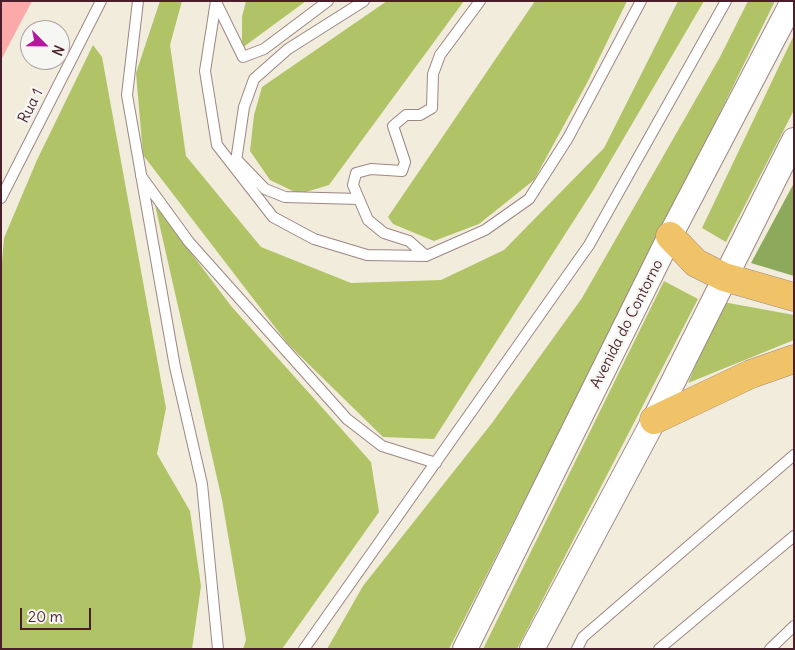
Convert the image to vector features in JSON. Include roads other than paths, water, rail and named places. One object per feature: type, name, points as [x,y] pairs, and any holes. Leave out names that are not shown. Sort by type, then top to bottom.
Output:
[{"type":"highway","points":[[670,236],[696,263],[724,277],[794,297]]},
{"type":"highway","points":[[654,420],[751,374],[794,359]]},
{"type":"street","name":"Avenida do Contorno","points":[[465,649],[670,236],[793,1]]},
{"type":"street","points":[[532,649],[654,420],[794,140]]},
{"type":"lane","name":"Rua 1","points":[[1,198],[102,1]]},
{"type":"lane","points":[[138,1],[127,95],[175,367],[202,484],[218,649]]},
{"type":"lane","points":[[216,1],[243,57],[264,48],[328,1]]},
{"type":"lane","points":[[216,1],[205,71],[217,145],[265,189],[285,197],[359,199]]},
{"type":"lane","points":[[364,1],[288,50],[254,79],[244,106],[236,164],[273,217],[314,239],[366,255],[426,256],[485,230],[529,199],[568,138],[640,1]]},
{"type":"lane","points":[[426,256],[409,241],[384,233],[368,220],[353,185],[356,173],[371,169],[402,171],[406,162],[393,126],[406,115],[420,115],[432,108],[433,74],[440,55],[480,1]]},
{"type":"lane","points":[[304,649],[589,245],[726,1]]},
{"type":"lane","points":[[140,174],[189,242],[347,419],[382,446],[436,463]]},
{"type":"lane","points":[[577,649],[583,637],[794,454]]},
{"type":"lane","points":[[659,649],[794,536]]},
{"type":"lane","points":[[770,649],[794,626]]}]
